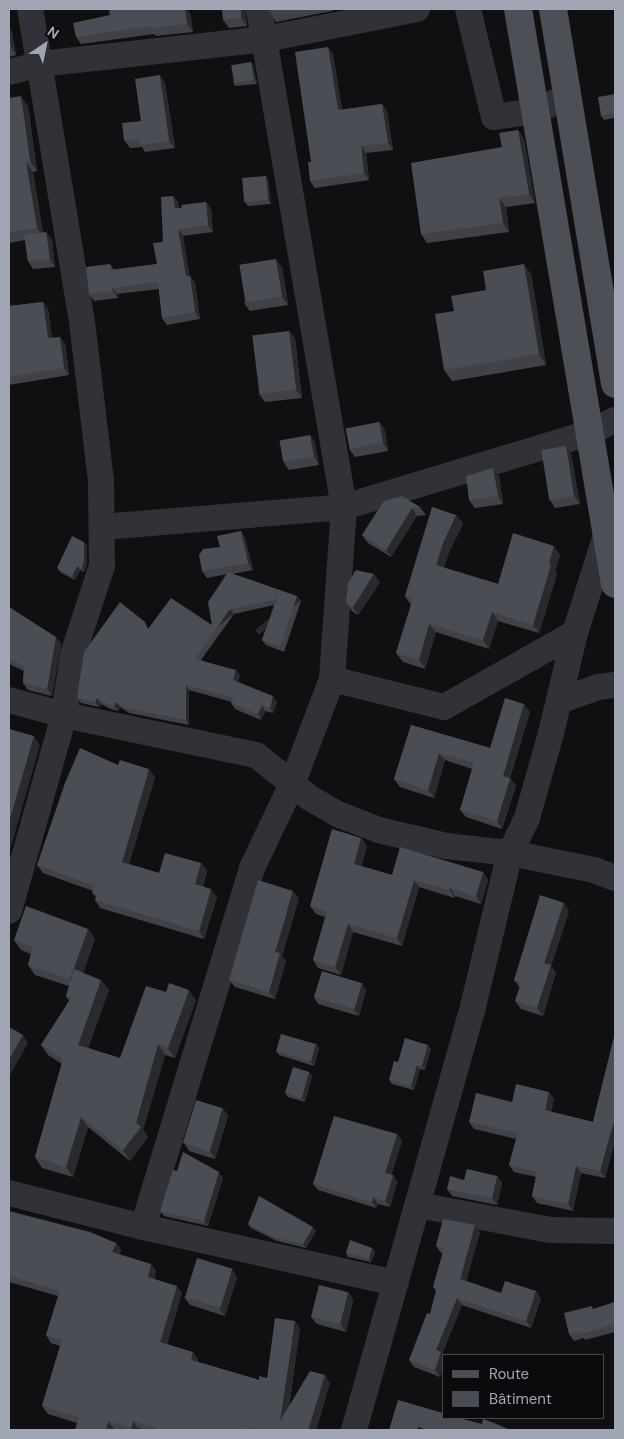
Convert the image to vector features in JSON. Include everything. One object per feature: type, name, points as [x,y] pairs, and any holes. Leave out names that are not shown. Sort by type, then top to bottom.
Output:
[{"type":"main road","points":[[518,9],[615,584]]},
{"type":"main road","points":[[553,9],[615,384]]},
{"type":"street","points":[[9,910],[64,715],[74,654],[102,566],[101,481],[82,322],[30,9]]},
{"type":"street","points":[[144,1227],[252,868],[292,784],[332,679],[344,507],[266,39],[259,9]]},
{"type":"street","points":[[9,72],[40,64],[266,39],[417,9]]},
{"type":"street","points":[[468,9],[494,117],[535,111],[568,96]]},
{"type":"street","points":[[102,528],[344,507],[589,433],[615,420]]},
{"type":"street","points":[[354,1430],[472,1015],[510,853],[527,818],[559,702],[575,633],[607,532]]},
{"type":"street","points":[[332,679],[444,707],[575,633]]},
{"type":"street","points":[[559,702],[598,687],[615,685]]},
{"type":"street","points":[[9,700],[64,715],[256,755],[310,798],[340,815],[378,830],[446,846],[510,853],[608,868]]},
{"type":"street","points":[[9,1193],[144,1227],[396,1283]]},
{"type":"street","points":[[418,1205],[550,1230],[615,1231]]},
{"type":"building","points":[[109,9],[185,9],[187,24],[150,28],[150,26],[76,37],[73,23],[110,15]]},
{"type":"building","points":[[222,9],[241,9],[241,18],[223,20]]},
{"type":"building","points":[[328,47],[338,110],[382,104],[388,143],[361,146],[364,173],[310,181],[308,162],[311,162],[295,52]]},
{"type":"building","points":[[251,62],[254,80],[234,83],[231,65]]},
{"type":"building","points":[[160,75],[169,141],[140,145],[139,139],[124,140],[122,123],[141,121],[135,79]]},
{"type":"building","points":[[615,94],[615,113],[601,116],[598,97]]},
{"type":"building","points":[[21,96],[30,161],[26,162],[37,228],[9,232],[9,98]]},
{"type":"building","points":[[518,130],[529,194],[499,198],[503,223],[421,234],[411,163],[502,147],[499,133]]},
{"type":"building","points":[[266,176],[268,200],[244,202],[242,178]]},
{"type":"building","points":[[173,196],[175,208],[182,208],[181,205],[206,202],[208,225],[178,229],[186,276],[190,276],[195,312],[162,318],[158,282],[112,288],[113,291],[89,294],[86,267],[110,264],[110,270],[157,264],[153,243],[163,242],[161,197]]},
{"type":"building","points":[[46,232],[50,259],[28,262],[24,235]]},
{"type":"building","points":[[276,259],[282,297],[245,302],[239,265]]},
{"type":"building","points":[[524,264],[539,354],[444,370],[435,314],[454,311],[451,296],[486,290],[483,271]]},
{"type":"building","points":[[43,302],[48,338],[60,337],[64,368],[9,377],[9,306]]},
{"type":"building","points":[[289,331],[296,390],[259,394],[252,336]]},
{"type":"building","points":[[379,422],[383,443],[350,449],[346,428]]},
{"type":"building","points":[[310,435],[314,457],[283,462],[279,440]]},
{"type":"building","points":[[566,446],[574,496],[549,500],[541,450]]},
{"type":"building","points":[[493,468],[498,496],[469,500],[466,476]]},
{"type":"building","points":[[402,496],[420,507],[412,508],[386,550],[362,535],[384,501]]},
{"type":"building","points":[[432,507],[456,515],[443,543],[436,565],[498,584],[513,533],[554,546],[549,564],[551,565],[533,625],[492,612],[483,640],[429,624],[419,660],[396,653],[413,598],[405,596]]},
{"type":"building","points":[[241,531],[248,563],[202,571],[199,555],[203,549],[220,547],[217,536]]},
{"type":"building","points":[[72,536],[84,542],[84,560],[82,568],[77,566],[72,576],[57,568]]},
{"type":"building","points":[[356,570],[374,574],[353,607],[346,603],[348,583]]},
{"type":"building","points":[[228,572],[297,596],[280,647],[262,640],[277,599],[230,609],[195,659],[236,670],[233,680],[273,696],[270,708],[262,705],[258,714],[231,703],[234,698],[186,685],[186,720],[125,708],[116,702],[114,706],[97,698],[95,702],[77,698],[84,652],[120,602],[145,622],[148,629],[171,598],[212,625],[208,602]]},
{"type":"building","points":[[9,607],[56,637],[47,689],[23,683],[24,666],[9,659]]},
{"type":"building","points":[[505,698],[524,704],[503,776],[510,778],[497,821],[460,810],[474,763],[439,753],[428,790],[394,779],[411,725],[490,748]]},
{"type":"building","points":[[9,729],[34,736],[9,823]]},
{"type":"building","points":[[80,748],[118,765],[120,760],[149,769],[122,862],[159,873],[165,853],[201,863],[195,884],[211,889],[199,931],[95,900],[97,894],[92,893],[95,886],[37,865],[65,783]]},
{"type":"building","points":[[332,829],[361,838],[354,864],[392,875],[400,847],[483,872],[476,896],[414,880],[397,938],[348,924],[335,967],[313,960],[327,912],[310,906]]},
{"type":"building","points":[[258,880],[293,891],[275,952],[280,953],[269,992],[229,980]]},
{"type":"building","points":[[540,895],[564,903],[544,963],[551,965],[537,1008],[515,1001],[521,983],[514,980]]},
{"type":"building","points":[[26,906],[88,929],[70,979],[28,965],[33,947],[14,940]]},
{"type":"building","points":[[74,969],[101,980],[78,1045],[120,1058],[146,986],[166,992],[169,983],[189,990],[168,1048],[158,1044],[136,1123],[141,1127],[123,1150],[81,1117],[66,1167],[35,1157],[63,1059],[41,1045],[71,998],[66,996]]},
{"type":"building","points":[[322,971],[362,983],[354,1009],[314,997]]},
{"type":"building","points":[[9,1027],[23,1035],[9,1060]]},
{"type":"building","points":[[615,1033],[615,1124],[613,1124],[600,1171],[576,1166],[568,1204],[532,1196],[537,1172],[509,1165],[518,1133],[469,1122],[476,1093],[512,1102],[516,1084],[549,1092],[545,1110],[593,1122]]},
{"type":"building","points":[[281,1034],[316,1044],[311,1061],[276,1051]]},
{"type":"building","points":[[405,1038],[428,1045],[422,1066],[417,1065],[411,1086],[389,1080],[394,1061],[398,1062]]},
{"type":"building","points":[[293,1067],[309,1072],[301,1098],[285,1093]]},
{"type":"building","points":[[196,1100],[223,1108],[210,1151],[183,1143]]},
{"type":"building","points":[[334,1116],[397,1134],[385,1173],[393,1175],[385,1201],[373,1197],[372,1202],[313,1184]]},
{"type":"building","points":[[183,1152],[219,1172],[204,1221],[160,1211],[173,1170],[177,1171]]},
{"type":"building","points":[[467,1169],[497,1176],[492,1198],[447,1189],[450,1176],[464,1180]]},
{"type":"building","points":[[259,1196],[313,1227],[303,1244],[274,1237],[248,1224]]},
{"type":"building","points":[[9,1211],[90,1232],[116,1243],[112,1252],[151,1264],[148,1277],[177,1286],[160,1342],[193,1352],[191,1360],[259,1380],[259,1376],[267,1378],[275,1318],[295,1321],[280,1421],[310,1371],[325,1375],[308,1430],[257,1430],[247,1427],[246,1430],[163,1430],[133,1421],[131,1428],[108,1421],[106,1430],[75,1430],[79,1417],[42,1406],[62,1340],[46,1335],[60,1291],[9,1276],[9,1246],[11,1239],[9,1238]]},
{"type":"building","points":[[443,1219],[475,1225],[460,1279],[501,1293],[505,1281],[536,1291],[526,1321],[457,1298],[436,1350],[441,1352],[435,1370],[409,1360],[427,1313],[430,1314],[437,1288],[433,1287],[444,1248],[436,1246]]},
{"type":"building","points":[[350,1240],[372,1248],[369,1258],[346,1253]]},
{"type":"building","points":[[197,1258],[232,1269],[220,1308],[185,1297]]},
{"type":"building","points":[[319,1285],[348,1292],[340,1324],[311,1317]]},
{"type":"building","points":[[615,1302],[615,1324],[581,1334],[580,1332],[569,1334],[564,1313],[592,1306],[593,1309]]},
{"type":"building","points":[[398,1400],[442,1413],[442,1419],[463,1419],[482,1424],[483,1419],[510,1430],[428,1430],[418,1427],[418,1430],[389,1430]]}]
